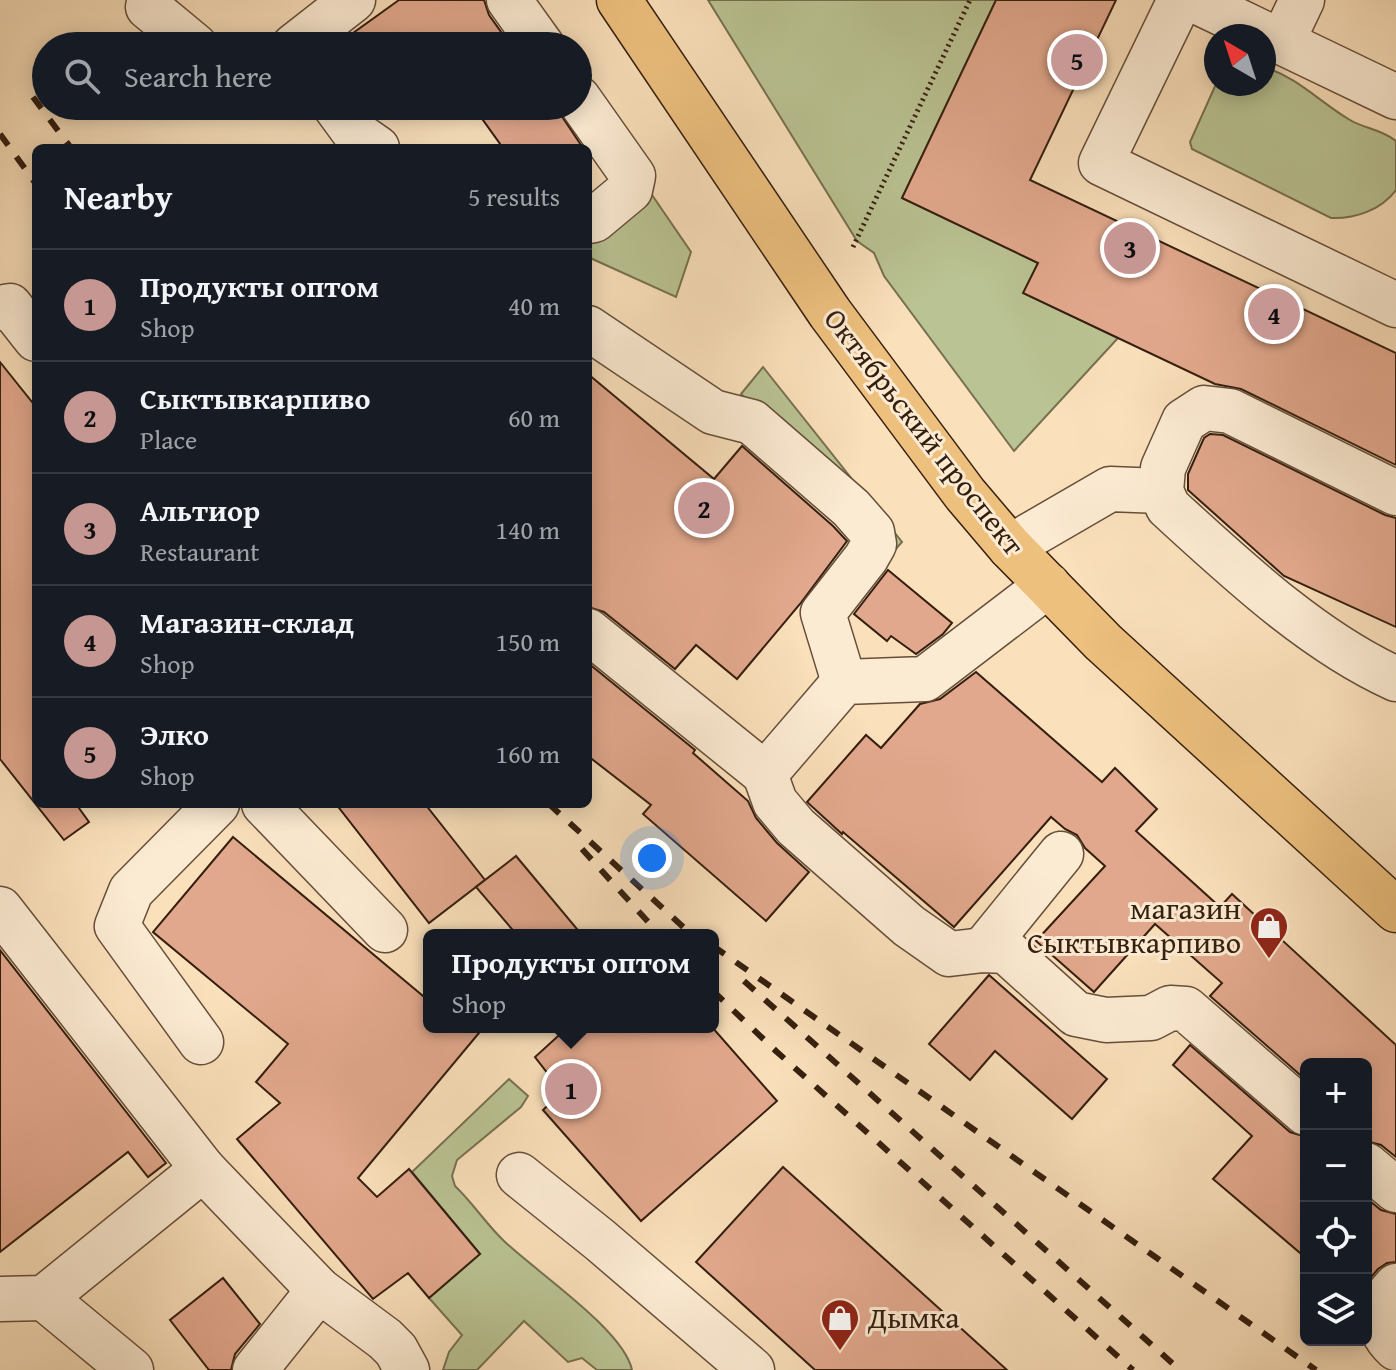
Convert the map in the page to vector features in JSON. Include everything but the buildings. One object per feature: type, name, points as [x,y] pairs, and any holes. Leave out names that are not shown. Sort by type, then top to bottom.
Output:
[{"type":"main road","name":"Октябрьский проспект","points":[[633,5],[830,313],[965,494],[1010,547],[1103,642],[1396,910]]},
{"type":"lane","points":[[312,32],[353,0]]},
{"type":"lane","points":[[509,0],[532,32]]},
{"type":"lane","points":[[1180,0],[1101,163],[1396,305]]},
{"type":"lane","points":[[1194,0],[1396,97]]},
{"type":"lane","points":[[1282,42],[1302,0]]},
{"type":"lane","points":[[148,7],[178,32]]},
{"type":"lane","points":[[592,118],[633,176],[630,190],[592,220]]},
{"type":"lane","points":[[345,120],[354,132],[371,144]]},
{"type":"lane","points":[[0,308],[10,306],[32,334]]},
{"type":"lane","points":[[592,331],[713,412],[752,422],[851,508],[872,532],[874,544],[866,558],[823,613],[844,682]]},
{"type":"lane","points":[[1396,493],[1230,411],[1204,408],[1184,421],[1163,468],[1161,491],[1168,507],[1296,618],[1365,665],[1396,679]]},
{"type":"lane","points":[[1010,547],[1110,489],[1161,491]]},
{"type":"lane","points":[[765,774],[844,682],[925,679],[1048,585]]},
{"type":"lane","points":[[592,634],[765,774],[775,802],[796,827],[909,926],[949,954],[1006,951],[1076,1014],[1106,1020],[1151,1018],[1170,1008],[1186,1009],[1300,1108]]},
{"type":"lane","points":[[201,1042],[117,926],[131,891],[213,808]]},
{"type":"lane","points":[[268,808],[385,930]]},
{"type":"lane","points":[[983,950],[1061,854]]},
{"type":"lane","points":[[0,909],[203,1169],[319,1290],[385,1339],[396,1350],[407,1370]]},
{"type":"lane","points":[[0,1299],[44,1298],[203,1169]]},
{"type":"lane","points":[[1372,1170],[1396,1190]]},
{"type":"lane","points":[[519,1175],[600,1240],[745,1368]]},
{"type":"lane","points":[[1396,1286],[1378,1307],[1378,1320],[1389,1342],[1396,1348]]},
{"type":"lane","points":[[255,1370],[319,1290]]},
{"type":"lane","points":[[44,1298],[131,1370]]},
{"type":"path","points":[[853,247],[970,0]]},
{"type":"green space","points":[[708,0],[996,0],[902,198],[1038,263],[1024,293],[1118,338],[1014,451],[884,276],[874,253],[857,241]]},
{"type":"green space","points":[[1276,71],[1350,120],[1396,141],[1396,190],[1383,203],[1367,212],[1331,218],[1192,149],[1190,142],[1211,96],[1276,96]]},
{"type":"green space","points":[[650,192],[691,252],[676,297],[592,259],[592,235]]},
{"type":"green space","points":[[763,367],[902,542],[882,565],[852,497],[741,394]]},
{"type":"green space","points":[[509,1079],[528,1096],[521,1107],[457,1160],[452,1176],[455,1186],[504,1241],[577,1302],[613,1337],[632,1370],[597,1370],[582,1358],[568,1362],[524,1321],[477,1370],[443,1370],[449,1352],[462,1335],[429,1298],[480,1254],[412,1172]]},
{"type":"railway","points":[[50,120],[68,144]]},
{"type":"railway","points":[[0,134],[32,178]]},
{"type":"railway","points":[[553,808],[685,929]]},
{"type":"railway","points":[[582,849],[655,929]]},
{"type":"railway","points":[[719,950],[1316,1370]]},
{"type":"railway","points":[[744,981],[1180,1370]]},
{"type":"railway","points":[[719,997],[1133,1370]]},
{"type":"place","name":"Элко","points":[[1077,60]]},
{"type":"place","name":"Альтиор","points":[[1130,248]]},
{"type":"place","name":"Магазин-склад","points":[[1274,314]]},
{"type":"place","name":"Сыктывкарпиво","points":[[704,508]]},
{"type":"place","name":"магазин Сыктывкарпиво","points":[[1269,960]]},
{"type":"place","name":"Продукты оптом","points":[[571,1089]]},
{"type":"place","name":"Дымка","points":[[840,1352]]}]
